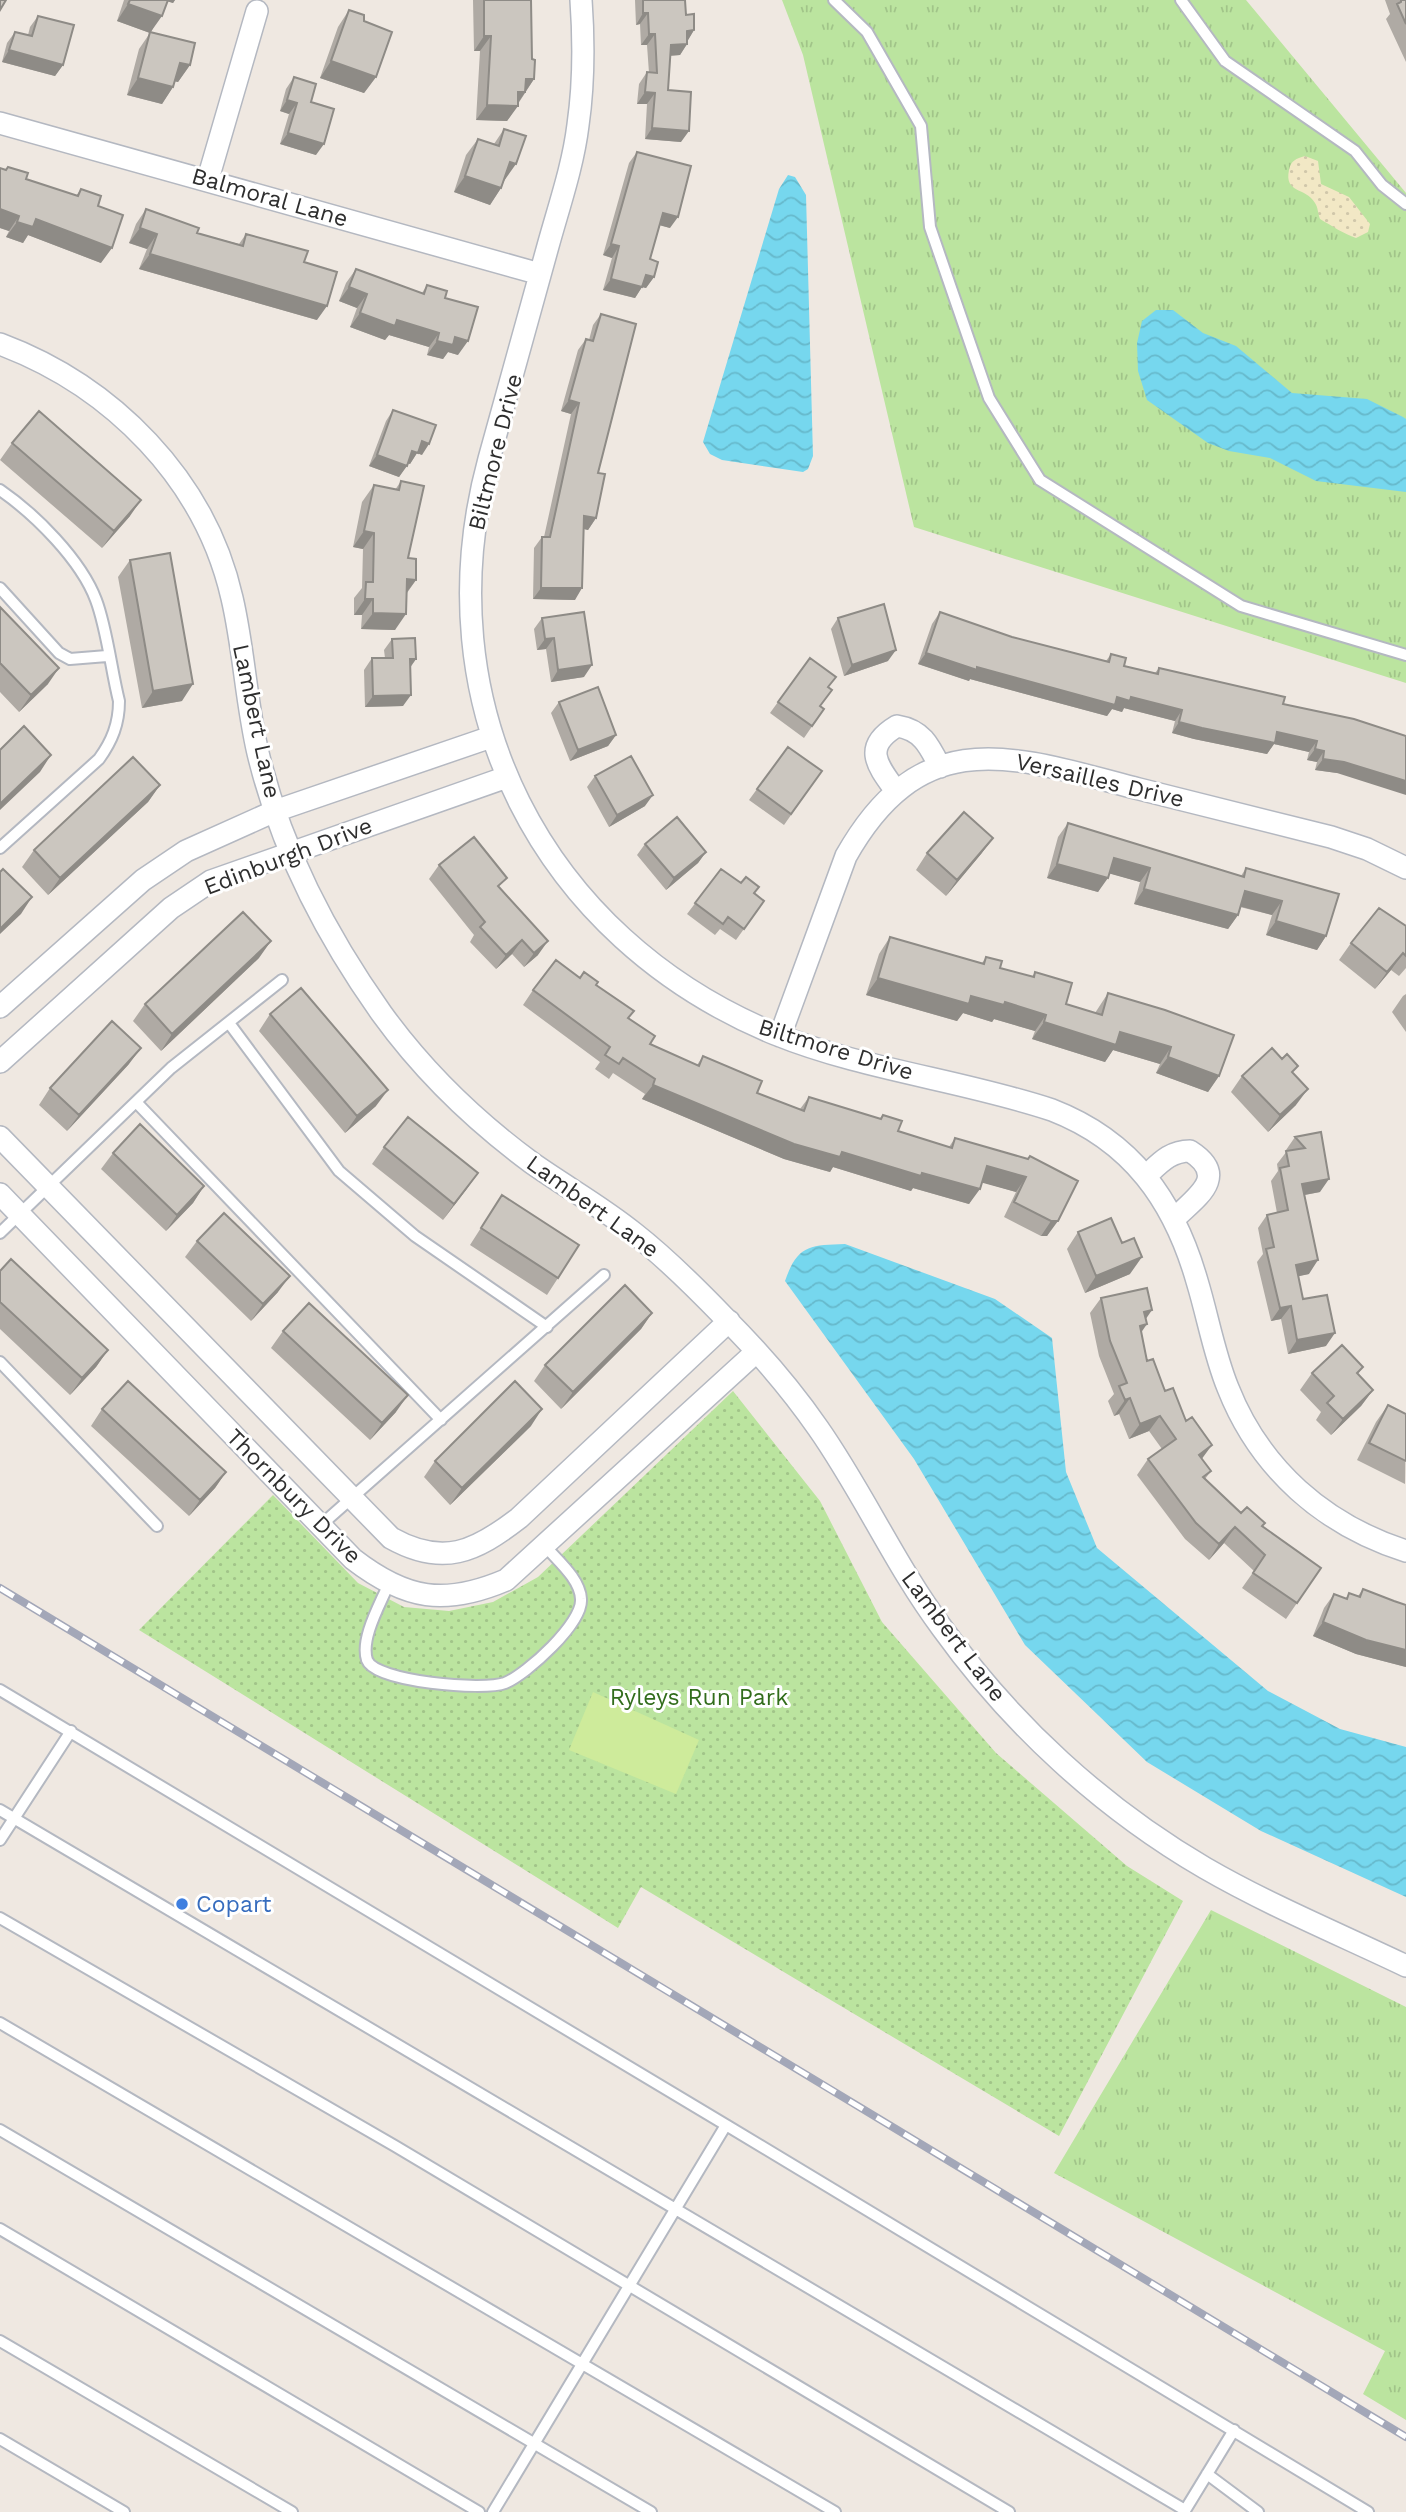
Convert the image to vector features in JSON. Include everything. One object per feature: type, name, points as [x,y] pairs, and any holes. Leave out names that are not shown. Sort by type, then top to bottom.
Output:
[{"type":"street","name":"Biltmore Drive","points":[[581,0],[584,48],[578,127],[489,458],[472,543],[468,590],[471,642],[491,737],[507,776],[547,850],[570,883],[629,946],[703,1000],[780,1035],[1052,1110],[1077,1120],[1100,1135],[1146,1176],[1175,1217],[1198,1282],[1228,1389],[1259,1447],[1282,1476],[1341,1523],[1380,1543],[1406,1551]]},
{"type":"street","points":[[208,179],[257,11]]},
{"type":"street","name":"Balmoral Lane","points":[[0,123],[540,274]]},
{"type":"street","name":"Lambert Lane","points":[[0,345],[68,375],[110,404],[172,470],[198,510],[231,592],[258,753],[289,852],[317,912],[346,961],[385,1018],[454,1100],[532,1163],[632,1231],[729,1321],[818,1427],[941,1628],[979,1677],[1058,1760],[1154,1836],[1205,1868],[1406,1966]]},
{"type":"street","points":[[896,791],[877,765],[875,753],[877,743],[897,726],[917,732],[927,741],[940,766]]},
{"type":"street","name":"Edinburgh Drive","points":[[0,1007],[162,865],[186,851],[275,811],[491,737]]},
{"type":"street","name":"Versailles Drive","points":[[780,1035],[846,856],[861,829],[896,791],[940,766],[968,759],[1025,760],[1331,837],[1367,849],[1406,868]]},
{"type":"street","name":"Edinburgh Drive","points":[[0,1062],[190,894],[211,881],[507,776]]},
{"type":"street","name":"Thornbury Drive","points":[[0,1137],[391,1538],[414,1551],[438,1554],[464,1551],[490,1541],[519,1518],[729,1321]]},
{"type":"street","points":[[1146,1176],[1168,1156],[1178,1151],[1190,1151],[1207,1166],[1209,1174],[1206,1186],[1175,1217]]},
{"type":"street","name":"Thornbury Drive","points":[[0,1194],[354,1559],[389,1583],[436,1596],[462,1597],[506,1580],[756,1352]]},
{"type":"lane","points":[[834,0],[867,32],[921,126],[930,227],[989,398],[1040,480],[1241,606],[1406,655]]},
{"type":"lane","points":[[1181,0],[1225,61],[1355,152],[1382,185],[1406,204]]},
{"type":"lane","points":[[0,489],[67,552],[85,576],[97,602],[119,701],[119,715],[110,742],[99,759],[0,848]]},
{"type":"lane","points":[[0,588],[59,653],[69,659],[107,656]]},
{"type":"lane","points":[[0,1233],[171,1068],[282,980]]},
{"type":"lane","points":[[229,1023],[340,1171],[415,1236],[547,1327]]},
{"type":"lane","points":[[136,1102],[441,1420]]},
{"type":"lane","points":[[321,1525],[604,1275]]},
{"type":"lane","points":[[0,1362],[157,1526]]},
{"type":"lane","points":[[389,1583],[369,1635],[366,1657],[370,1665],[380,1673],[397,1678],[486,1686],[503,1684],[517,1676],[573,1626],[582,1601],[578,1585],[545,1547]]},
{"type":"lane","points":[[0,1690],[1368,2512]]},
{"type":"lane","points":[[0,1840],[71,1731]]},
{"type":"lane","points":[[0,1810],[1184,2511],[1234,2430]]},
{"type":"lane","points":[[0,1918],[407,2153],[1009,2512]]},
{"type":"lane","points":[[0,2024],[835,2512]]},
{"type":"lane","points":[[493,2512],[726,2125]]},
{"type":"lane","points":[[0,2130],[651,2512]]},
{"type":"lane","points":[[0,2229],[479,2512]]},
{"type":"lane","points":[[0,2341],[292,2512]]},
{"type":"lane","points":[[0,2439],[124,2512]]},
{"type":"lane","points":[[1207,2474],[1258,2512]]},
{"type":"green space","points":[[782,0],[1246,0],[1406,193],[1406,683],[914,527],[803,55]]},
{"type":"green space","name":"Ryleys Run Park","points":[[733,1391],[820,1501],[882,1622],[996,1753],[1127,1866],[1183,1901],[1059,2136],[641,1887],[618,1928],[139,1630],[273,1495],[358,1583],[404,1607],[449,1611],[493,1602],[538,1577]]},
{"type":"green space","points":[[593,1692],[699,1740],[676,1794],[569,1750]]},
{"type":"green space","points":[[1211,1910],[1406,2007],[1406,2420],[1363,2394],[1385,2351],[1054,2173]]},
{"type":"sand","points":[[1305,156],[1318,161],[1321,184],[1349,197],[1370,224],[1368,232],[1356,238],[1320,219],[1311,198],[1293,187],[1288,178],[1291,164]]},
{"type":"water","points":[[788,175],[795,177],[806,195],[813,456],[808,469],[803,472],[722,460],[710,454],[703,442],[779,189]]},
{"type":"water","points":[[1156,310],[1173,310],[1203,333],[1236,346],[1292,393],[1367,399],[1406,419],[1406,492],[1316,481],[1270,458],[1229,451],[1208,443],[1147,400],[1138,371],[1137,343],[1142,321]]},
{"type":"water","points":[[845,1244],[995,1299],[1052,1338],[1066,1472],[1097,1548],[1268,1691],[1340,1729],[1406,1747],[1406,1897],[1261,1831],[1147,1762],[1025,1645],[914,1459],[785,1281],[794,1261],[806,1250],[822,1245]]},
{"type":"building","points":[[130,0],[168,0],[162,16],[128,4]]},
{"type":"building","points":[[484,0],[531,0],[534,79],[526,79],[525,92],[518,92],[518,106],[487,105],[491,36],[484,36]]},
{"type":"building","points":[[643,0],[685,0],[686,15],[694,14],[694,30],[687,31],[687,44],[671,45],[668,90],[691,92],[689,131],[652,128],[655,93],[645,92],[647,72],[657,73],[655,34],[649,34],[648,13],[643,13]]},
{"type":"building","points":[[1406,0],[1406,24],[1397,4]]},
{"type":"building","points":[[349,10],[364,15],[364,21],[392,32],[376,77],[331,61]]},
{"type":"building","points":[[38,16],[74,25],[63,65],[9,50],[15,32],[32,36]]},
{"type":"building","points":[[150,32],[195,43],[190,65],[180,63],[173,87],[138,78]]},
{"type":"building","points":[[294,77],[316,84],[311,102],[334,109],[324,144],[288,133],[297,103],[287,100]]},
{"type":"building","points":[[504,129],[526,136],[516,164],[510,162],[501,188],[465,176],[478,139],[499,146]]},
{"type":"building","points":[[637,152],[691,166],[678,217],[663,213],[650,259],[658,262],[654,277],[646,275],[642,287],[611,279],[619,246],[611,244]]},
{"type":"building","points":[[8,167],[28,173],[26,179],[78,196],[81,189],[101,196],[98,206],[123,215],[112,248],[36,219],[33,227],[17,222],[19,216],[0,209],[0,168],[6,170]]},
{"type":"building","points":[[146,209],[199,228],[197,233],[243,246],[246,234],[308,251],[304,262],[337,272],[327,306],[150,254],[157,234],[140,228]]},
{"type":"building","points":[[356,269],[424,294],[427,285],[447,291],[445,298],[478,307],[468,341],[455,337],[453,345],[437,341],[439,333],[397,320],[395,326],[360,313],[367,294],[349,287]]},
{"type":"building","points":[[601,314],[636,324],[598,473],[605,474],[596,518],[584,516],[582,588],[541,588],[542,537],[550,537],[579,403],[569,400],[586,339],[593,341]]},
{"type":"building","points":[[393,410],[436,425],[429,444],[422,441],[418,453],[412,451],[407,466],[377,455]]},
{"type":"building","points":[[39,411],[141,500],[114,531],[12,443]]},
{"type":"building","points":[[401,481],[424,486],[408,558],[416,559],[416,580],[407,579],[406,614],[373,613],[373,599],[365,599],[366,582],[373,582],[374,533],[364,531],[374,485],[399,490]]},
{"type":"building","points":[[170,553],[193,684],[153,691],[130,560]]},
{"type":"building","points":[[884,604],[896,650],[852,665],[838,618]]},
{"type":"building","points":[[0,607],[59,668],[31,695],[0,663]]},
{"type":"building","points":[[584,612],[592,665],[558,670],[554,638],[545,639],[542,618]]},
{"type":"building","points":[[940,612],[1012,637],[1109,662],[1111,654],[1126,658],[1124,666],[1158,674],[1159,668],[1285,697],[1283,704],[1354,719],[1406,736],[1406,781],[1344,762],[1323,759],[1324,751],[1315,749],[1317,741],[1277,732],[1275,743],[1202,728],[1179,722],[1182,710],[1131,697],[1130,701],[1117,697],[1115,705],[977,667],[977,670],[926,653]]},
{"type":"building","points":[[415,638],[416,659],[410,659],[411,695],[373,696],[372,658],[393,658],[392,639]]},
{"type":"building","points":[[810,658],[836,677],[828,687],[832,690],[820,706],[824,709],[812,726],[778,702]]},
{"type":"building","points":[[598,687],[616,735],[578,750],[559,702]]},
{"type":"building","points":[[24,726],[51,755],[0,804],[0,750]]},
{"type":"building","points":[[788,747],[822,771],[791,814],[757,789]]},
{"type":"building","points":[[631,756],[653,795],[617,815],[595,776]]},
{"type":"building","points":[[133,757],[160,785],[60,878],[34,850]]},
{"type":"building","points":[[964,812],[993,838],[957,880],[927,853]]},
{"type":"building","points":[[677,817],[706,852],[674,878],[645,844]]},
{"type":"building","points":[[1068,823],[1244,877],[1246,868],[1339,894],[1326,936],[1276,921],[1282,901],[1245,891],[1238,915],[1144,889],[1150,868],[1114,858],[1108,878],[1057,864]]},
{"type":"building","points":[[474,837],[507,878],[498,886],[548,941],[534,953],[522,940],[506,955],[480,927],[485,922],[439,865]]},
{"type":"building","points":[[3,869],[32,897],[0,929],[0,872]]},
{"type":"building","points":[[721,869],[741,883],[746,877],[759,887],[754,893],[764,901],[744,929],[728,917],[723,924],[695,903]]},
{"type":"building","points":[[1379,908],[1406,926],[1406,956],[1403,953],[1387,972],[1351,943]]},
{"type":"building","points":[[243,912],[271,941],[172,1034],[145,1004]]},
{"type":"building","points":[[890,937],[984,964],[986,957],[1002,961],[1000,968],[1034,977],[1035,972],[1072,983],[1066,1004],[1102,1015],[1108,993],[1234,1035],[1219,1076],[1168,1057],[1171,1047],[1120,1032],[1116,1045],[1044,1022],[1046,1015],[1005,1002],[1004,1005],[971,996],[969,1004],[878,978]]},
{"type":"building","points":[[556,960],[580,978],[584,972],[598,982],[596,985],[634,1011],[628,1018],[655,1036],[650,1044],[699,1066],[703,1056],[762,1081],[757,1093],[804,1111],[809,1097],[881,1119],[883,1115],[902,1121],[898,1131],[952,1148],[955,1138],[1028,1159],[1030,1156],[1078,1181],[1058,1221],[1051,1221],[1014,1202],[1026,1177],[987,1166],[980,1189],[922,1173],[921,1176],[842,1152],[840,1157],[794,1144],[653,1085],[655,1079],[623,1058],[619,1064],[605,1055],[610,1047],[533,990]]},
{"type":"building","points":[[301,988],[388,1090],[357,1116],[270,1014]]},
{"type":"building","points":[[112,1021],[141,1048],[79,1115],[50,1088]]},
{"type":"building","points":[[1272,1048],[1282,1059],[1287,1054],[1298,1066],[1292,1072],[1308,1089],[1280,1115],[1242,1076]]},
{"type":"building","points":[[408,1117],[478,1173],[454,1204],[384,1147]]},
{"type":"building","points":[[140,1124],[204,1186],[177,1215],[113,1153]]},
{"type":"building","points":[[1321,1132],[1329,1179],[1302,1184],[1318,1260],[1296,1265],[1303,1299],[1327,1295],[1335,1333],[1297,1340],[1291,1306],[1280,1308],[1266,1249],[1274,1247],[1267,1215],[1288,1210],[1280,1168],[1289,1166],[1286,1151],[1305,1148],[1295,1137]]},
{"type":"building","points":[[502,1195],[579,1245],[558,1278],[481,1228]]},
{"type":"building","points":[[224,1213],[290,1276],[263,1304],[197,1241]]},
{"type":"building","points":[[1111,1218],[1122,1243],[1134,1238],[1142,1257],[1096,1276],[1078,1232]]},
{"type":"building","points":[[11,1259],[108,1350],[82,1378],[0,1302],[0,1271]]},
{"type":"building","points":[[625,1285],[652,1313],[573,1392],[545,1365]]},
{"type":"building","points":[[1147,1288],[1152,1310],[1144,1312],[1147,1324],[1140,1326],[1147,1361],[1153,1359],[1165,1391],[1173,1388],[1186,1421],[1192,1417],[1212,1445],[1199,1455],[1211,1471],[1203,1477],[1241,1513],[1247,1507],[1265,1523],[1262,1526],[1321,1568],[1297,1603],[1253,1573],[1265,1555],[1235,1527],[1219,1544],[1196,1523],[1148,1459],[1176,1439],[1160,1416],[1140,1424],[1130,1398],[1125,1400],[1119,1386],[1127,1383],[1110,1341],[1101,1298]]},
{"type":"building","points":[[309,1303],[408,1395],[382,1423],[283,1331]]},
{"type":"building","points":[[1342,1345],[1363,1367],[1357,1373],[1373,1390],[1343,1419],[1327,1403],[1334,1396],[1312,1373]]},
{"type":"building","points":[[128,1381],[226,1472],[200,1500],[102,1409]]},
{"type":"building","points":[[515,1381],[542,1409],[462,1488],[435,1461]]},
{"type":"building","points":[[1388,1405],[1406,1414],[1406,1461],[1369,1443]]},
{"type":"building","points":[[1363,1589],[1406,1605],[1406,1650],[1366,1640],[1323,1622],[1334,1594],[1347,1599],[1349,1593],[1360,1597]]},
{"type":"railway","points":[[0,1588],[1406,2437]]},
{"type":"place","name":"Copart","points":[[182,1904]]}]
